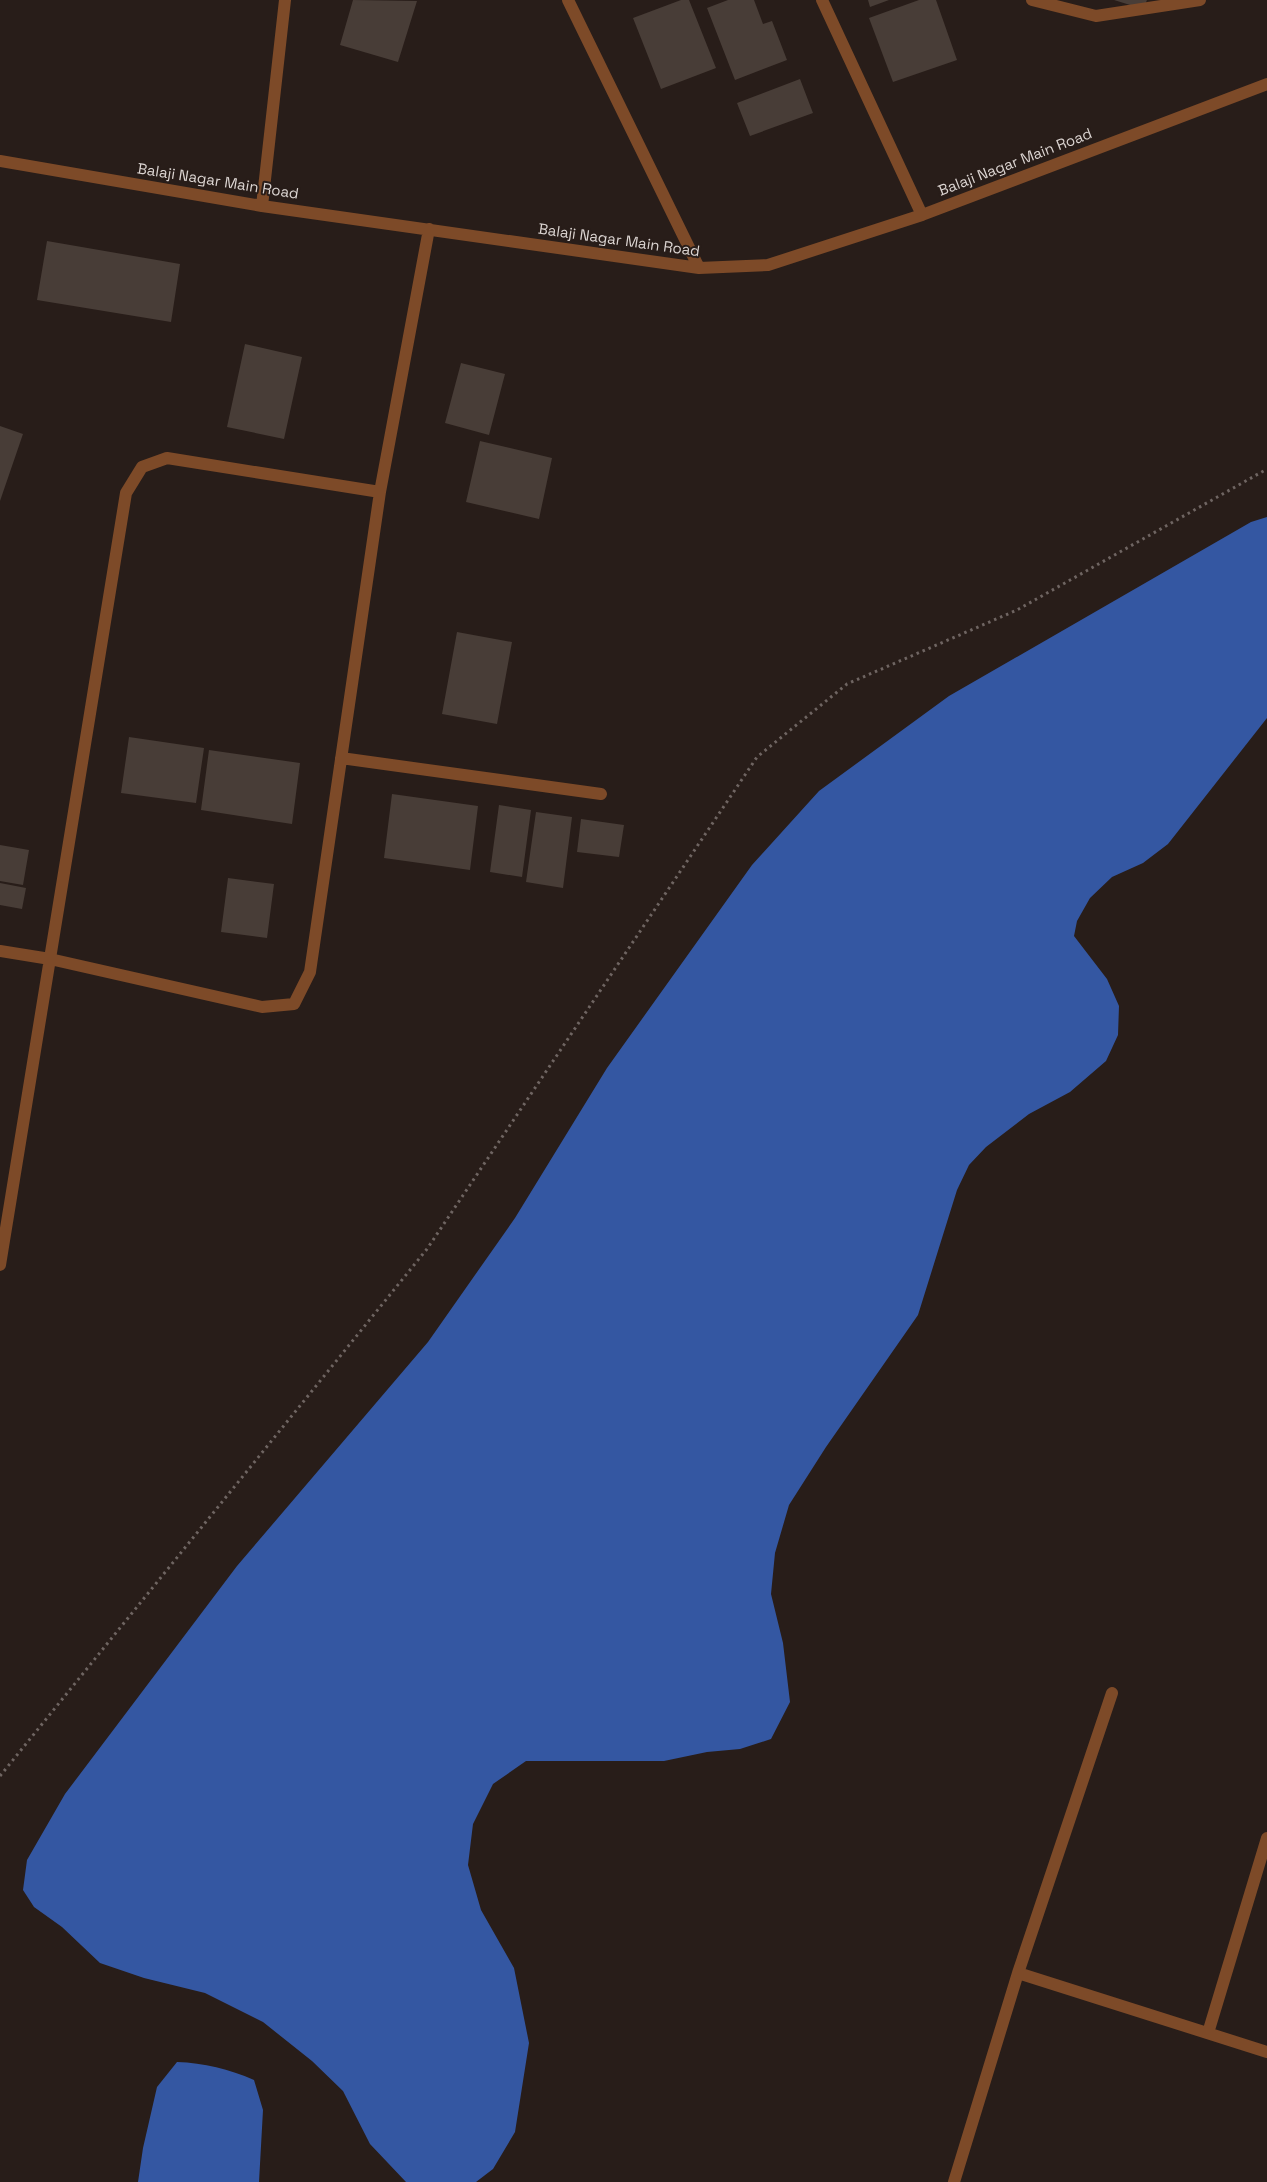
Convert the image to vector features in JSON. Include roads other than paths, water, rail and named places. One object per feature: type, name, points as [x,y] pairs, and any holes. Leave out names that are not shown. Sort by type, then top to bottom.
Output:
[{"type":"street","points":[[262,206],[285,0]]},
{"type":"street","points":[[569,0],[699,268]]},
{"type":"street","points":[[822,0],[922,215]]},
{"type":"street","points":[[1032,0],[1096,16],[1200,0]]},
{"type":"street","name":"Balaji Nagar Main Road","points":[[0,161],[262,206],[699,268],[768,265],[922,215],[1267,84]]},
{"type":"street","points":[[0,951],[50,959],[262,1007],[294,1004],[310,972],[380,492],[429,229]]},
{"type":"street","points":[[0,1265],[126,493],[142,467],[167,458],[380,492]]},
{"type":"street","points":[[341,758],[601,794]]},
{"type":"street","points":[[954,2182],[1018,1973],[1112,1693]]},
{"type":"street","points":[[1208,2033],[1267,1838]]},
{"type":"street","points":[[1018,1973],[1267,2052]]},
{"type":"water","points":[[1267,517],[1267,718],[1168,844],[1143,863],[1112,877],[1090,898],[1077,921],[1074,936],[1107,979],[1119,1006],[1118,1035],[1106,1061],[1070,1092],[1029,1114],[986,1147],[969,1165],[957,1190],[918,1315],[826,1447],[789,1505],[775,1553],[771,1594],[783,1643],[790,1702],[771,1739],[740,1749],[707,1752],[664,1761],[526,1761],[493,1784],[473,1824],[468,1865],[481,1910],[514,1968],[529,2043],[515,2132],[493,2169],[476,2182],[406,2182],[370,2144],[343,2091],[312,2061],[263,2022],[205,1993],[144,1978],[100,1963],[62,1927],[34,1907],[23,1890],[27,1860],[65,1794],[237,1566],[428,1342],[515,1218],[607,1068],[752,865],[819,791],[949,696],[1251,522]]},
{"type":"water","points":[[177,2062],[216,2067],[254,2080],[263,2110],[259,2182],[138,2182],[143,2148],[157,2087]]}]
